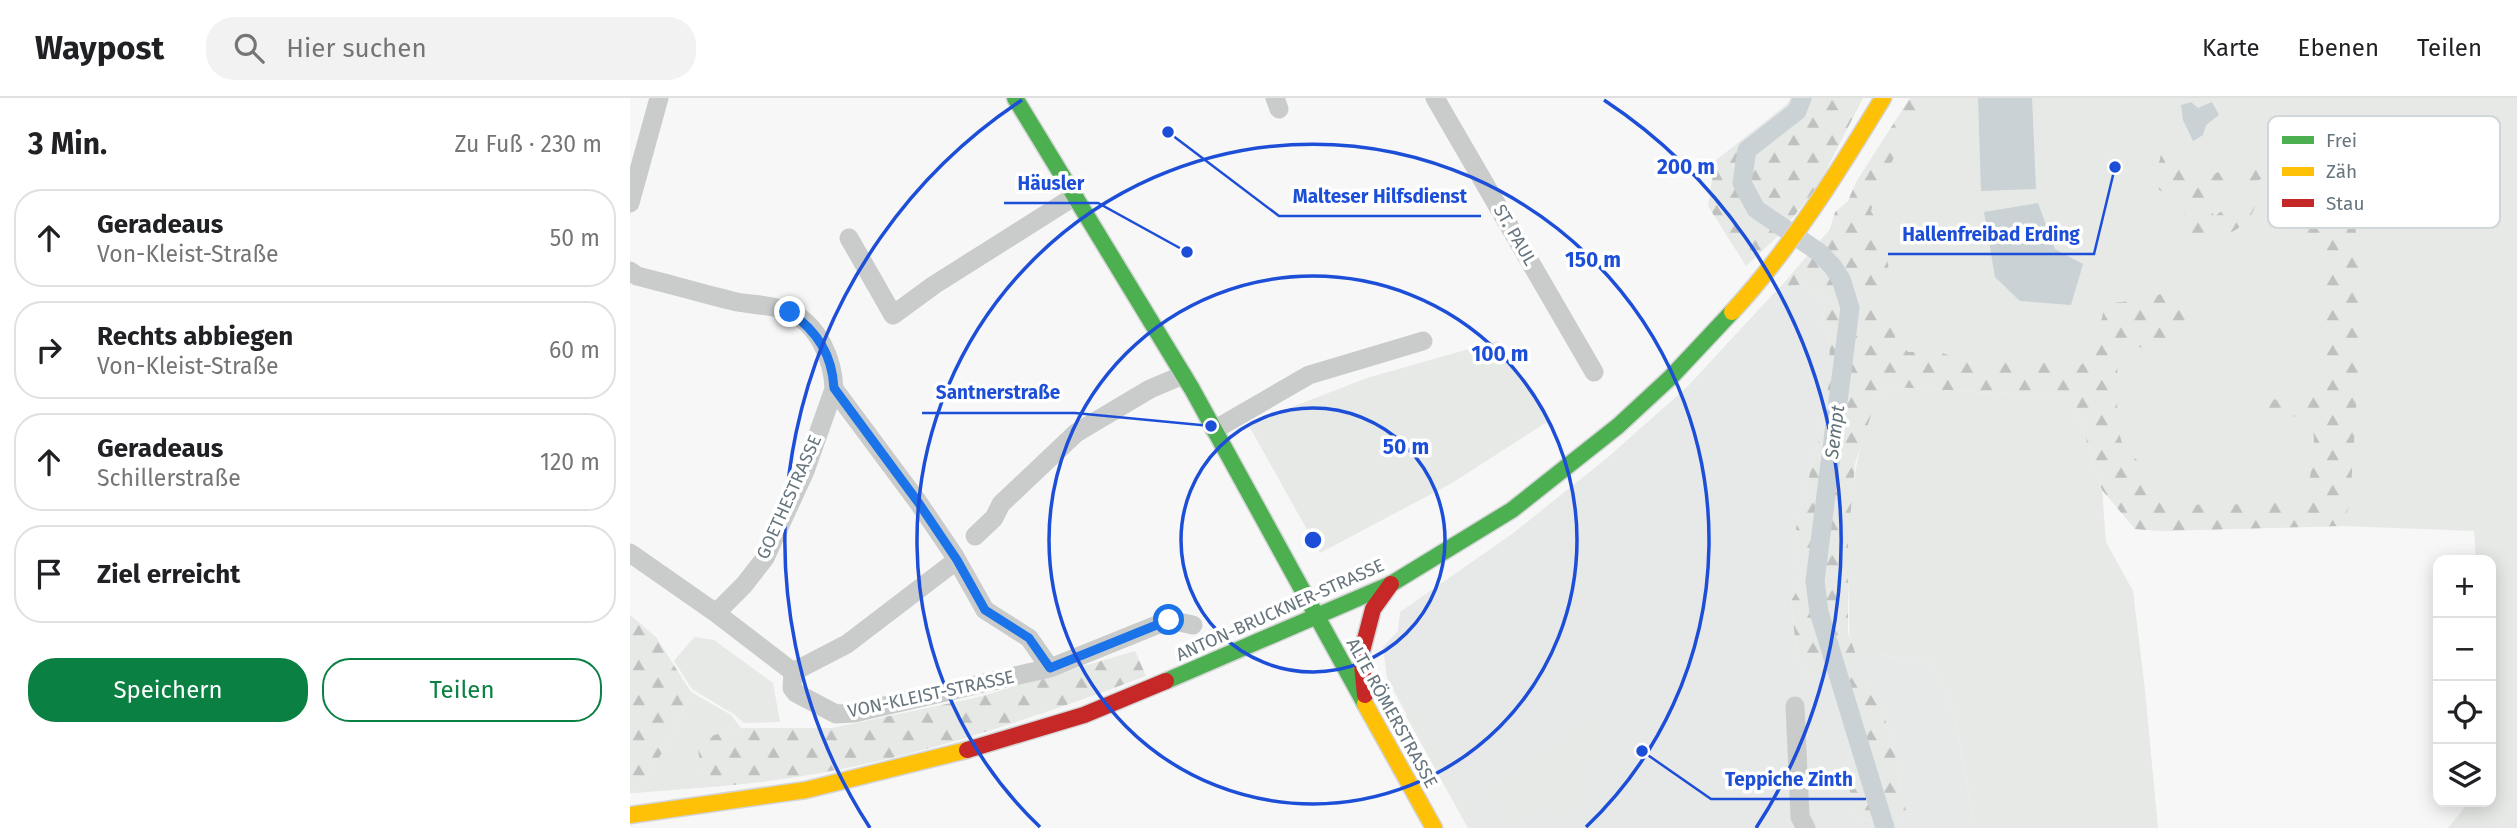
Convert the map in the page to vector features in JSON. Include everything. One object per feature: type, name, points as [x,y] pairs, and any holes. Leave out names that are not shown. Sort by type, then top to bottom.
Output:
[{"type":"main road","name":"ALTE RÖMERSTRASSE","points":[[1015,98],[1183,375],[1434,828]]},
{"type":"main road","name":"ANTON-BRUCKNER-STRASSE","points":[[630,814],[806,790],[881,773],[1071,719],[1252,646],[1391,584],[1512,510],[1618,426],[1671,377],[1710,337],[1785,247],[1809,215],[1883,98]]},
{"type":"main road","points":[[1366,704],[1361,655],[1373,609],[1391,584]]},
{"type":"street","points":[[630,203],[659,98]]},
{"type":"street","name":"ST. PAUL","points":[[1435,98],[1594,372]]},
{"type":"street","points":[[849,238],[893,315],[934,285],[1075,197]]},
{"type":"street","points":[[630,271],[637,276],[738,302],[790,312],[808,325],[826,350],[833,369],[834,388],[918,502],[985,610],[1029,638],[1050,668]]},
{"type":"street","points":[[1214,430],[1309,375],[1423,341]]},
{"type":"street","points":[[975,536],[994,518],[1001,504],[1076,433],[1150,389],[1183,375]]},
{"type":"street","name":"GOETHESTRASSE","points":[[716,613],[744,585],[765,558],[805,471],[834,388]]},
{"type":"street","points":[[630,553],[716,613],[793,672],[847,644],[955,558]]},
{"type":"street","name":"VON-KLEIST-STRASSE","points":[[793,672],[792,688],[796,693],[823,709],[845,713],[1050,668],[1169,620],[1194,625]]},
{"type":"street","points":[[1795,706],[1800,817],[1806,828]]},
{"type":"shaded area","points":[[1978,98],[2032,98],[2036,189],[1981,191]]},
{"type":"shaded area","points":[[2191,102],[2198,108],[2212,102],[2219,115],[2206,125],[2203,135],[2193,141],[2183,120],[2181,105]]},
{"type":"shaded area","points":[[2038,203],[2055,249],[2083,264],[2071,305],[2020,301],[1995,277],[1984,212]]},
{"type":"shaded area","points":[[1803,284],[1827,302],[1821,320],[1830,345],[1830,373],[1827,406],[1796,528],[1801,576],[1791,601],[1796,647],[1802,669],[1809,679],[1826,674],[1843,675],[1868,749],[1844,769],[1857,818],[1895,824],[1905,810],[1900,773],[1883,711],[1868,690],[1855,655],[1927,660],[1937,672],[1954,711],[1973,828],[1468,828],[1387,678],[1383,647],[1398,631],[1400,612],[1512,534],[1607,458],[1687,387],[1773,294],[1778,290]]},
{"type":"green space","points":[[1790,98],[1863,98],[1818,186],[1778,236],[1746,266],[1708,206],[1715,161],[1787,104]]},
{"type":"green space","points":[[1910,98],[1939,98],[1918,117],[1877,187],[1871,211],[1885,236],[1889,273],[1880,294],[1896,339],[1908,352],[1936,351],[1951,356],[2024,358],[2081,365],[2095,347],[2104,310],[2113,303],[2161,294],[2177,297],[2188,321],[2189,329],[2183,342],[2165,348],[2126,347],[2117,362],[2116,423],[2123,446],[2141,464],[2154,496],[2163,505],[2265,504],[2307,497],[2314,444],[2312,425],[2308,418],[2271,414],[2267,406],[2269,399],[2295,401],[2319,394],[2327,280],[2301,228],[2355,228],[2364,283],[2350,503],[2343,526],[2158,531],[2135,529],[2102,490],[2073,398],[1893,387],[1878,394],[1855,464],[1848,541],[1848,632],[1868,690],[1883,711],[1900,773],[1901,794],[1906,810],[1895,824],[1857,818],[1844,769],[1868,748],[1843,675],[1826,674],[1809,679],[1802,670],[1796,647],[1791,601],[1801,576],[1796,528],[1827,406],[1830,345],[1821,320],[1827,302],[1803,284],[1778,290],[1830,229],[1835,212],[1848,201],[1856,182]]},
{"type":"green space","points":[[1923,98],[2517,98],[2517,828],[2448,828],[2465,807],[2496,807],[2496,555],[2476,555],[2474,531],[2343,526],[2158,531],[2074,376],[1863,363],[1850,209]]},
{"type":"green space","points":[[2268,147],[2268,176],[2217,193],[2211,208],[2214,217],[2233,202],[2251,199],[2255,207],[2238,229],[2221,236],[2193,238],[2187,227],[2179,196],[2165,194],[2153,185],[2161,155],[2175,149],[2191,156],[2196,174],[2207,179],[2218,172],[2247,168]]},
{"type":"green space","points":[[1497,341],[1550,420],[1452,483],[1320,553],[1248,424],[1367,378]]},
{"type":"green space","points":[[1893,387],[2073,398],[2102,490],[2106,542],[2133,591],[2158,828],[1973,828],[1954,711],[1937,672],[1927,660],[1855,655],[1850,634],[1848,548],[1855,471],[1878,394]]},
{"type":"green space","points":[[630,615],[656,637],[691,692],[667,746],[634,793],[630,793]]},
{"type":"green space","points":[[694,637],[714,640],[773,683],[780,722],[744,723],[692,689],[674,661]]},
{"type":"green space","points":[[1135,651],[1146,676],[1043,713],[938,746],[832,771],[723,786],[701,768],[698,750],[714,735],[741,728],[832,728],[975,698]]},
{"type":"green space","points":[[691,692],[731,715],[741,728],[714,735],[701,768],[723,786],[634,793],[667,746]]},
{"type":"green space","points":[[1414,710],[1479,828],[1468,828],[1406,716]]},
{"type":"green space","points":[[1598,712],[1602,716],[1581,807],[1563,825],[1542,803],[1514,828],[1491,790]]},
{"type":"waterway","name":"Sempt","points":[[1802,98],[1797,111],[1747,150],[1742,183],[1756,209],[1820,253],[1833,267],[1841,279],[1850,308],[1815,581],[1819,612],[1885,828]]},
{"type":"traffic: fast","points":[[1015,98],[1192,389],[1365,704]]},
{"type":"traffic: fast","points":[[1166,681],[1391,584],[1512,510],[1618,426],[1671,377],[1732,312]]},
{"type":"traffic: slow","points":[[1732,312],[1794,236],[1883,98]]},
{"type":"traffic: slow","points":[[1365,704],[1434,828]]},
{"type":"traffic: slow","points":[[630,815],[806,790],[967,750]]},
{"type":"traffic: jam","points":[[1365,695],[1361,655],[1373,609],[1391,584]]},
{"type":"traffic: jam","points":[[967,750],[1084,715],[1166,681]]},
{"type":"place","name":"Malteser Hilfsdienst","points":[[1168,132]]},
{"type":"place","name":"Hallenfreibad Erding","points":[[2115,167]]},
{"type":"place","name":"Häusler","points":[[1187,252]]},
{"type":"place","name":"Santnerstraße","points":[[1211,426]]},
{"type":"place","name":"Teppiche Zinth","points":[[1642,751]]},
{"type":"route","points":[[790,312],[808,325],[826,350],[833,369],[834,388],[918,502],[957,560],[985,610],[1029,638],[1050,668],[1169,620]]}]
